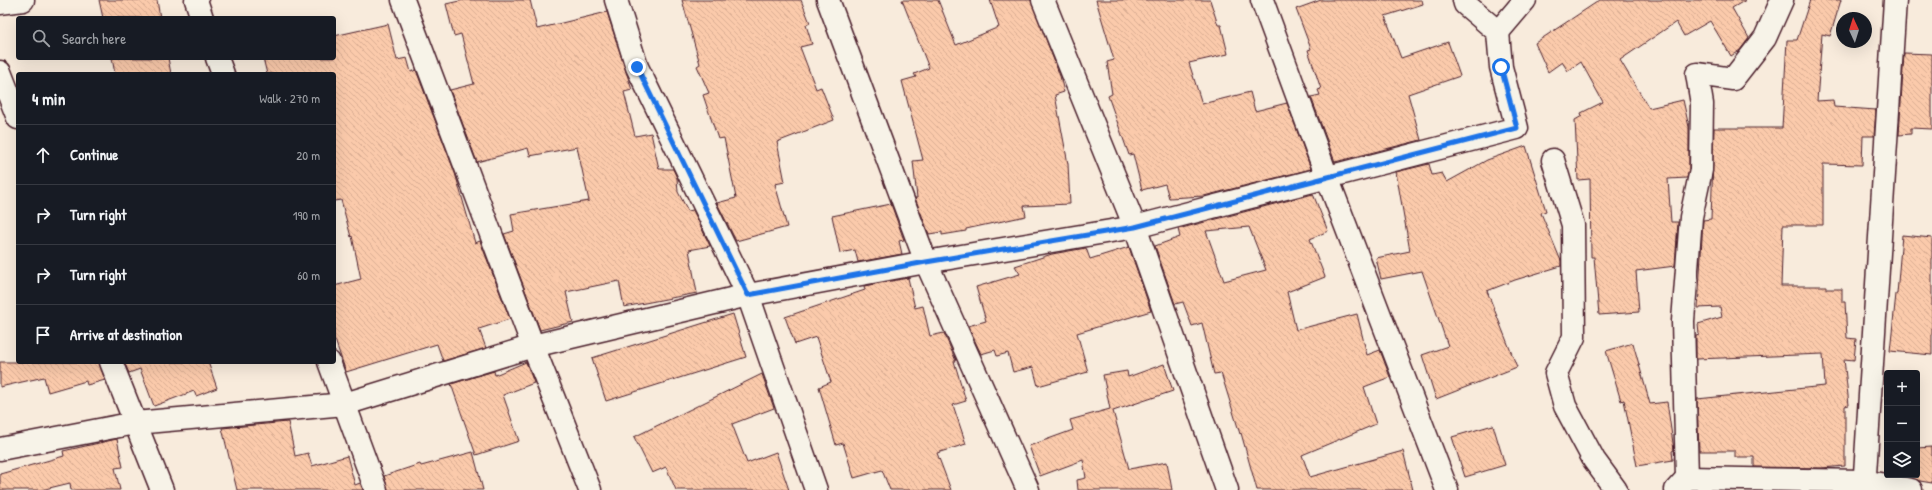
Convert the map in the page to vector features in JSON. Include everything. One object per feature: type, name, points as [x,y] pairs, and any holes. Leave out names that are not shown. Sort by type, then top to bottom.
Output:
[{"type":"street","points":[[0,3],[23,0]]},
{"type":"street","points":[[196,0],[201,16]]},
{"type":"street","points":[[403,0],[533,346],[590,490]]},
{"type":"street","points":[[616,0],[637,67],[748,295],[816,490]]},
{"type":"street","points":[[828,0],[926,262],[1028,490]]},
{"type":"street","points":[[1043,0],[1135,227],[1227,490]]},
{"type":"street","points":[[1262,0],[1327,177],[1447,490]]},
{"type":"street","points":[[0,449],[135,423],[345,404],[533,346],[748,295],[926,262],[1135,227],[1517,128],[1501,67],[1498,32],[1465,4],[1464,0]]},
{"type":"street","points":[[1498,32],[1525,0]]},
{"type":"street","points":[[1782,0],[1765,38],[1733,79],[1697,74],[1702,104],[1701,170],[1691,217],[1683,320],[1681,484],[1864,486],[1911,490]]},
{"type":"street","points":[[1864,486],[1895,0]]},
{"type":"street","points":[[218,60],[222,72]]},
{"type":"street","points":[[0,72],[16,113]]},
{"type":"street","points":[[1553,160],[1573,225],[1574,337],[1556,373],[1565,406],[1594,460],[1616,490]]},
{"type":"street","points":[[113,364],[162,490]]},
{"type":"street","points":[[330,364],[376,490]]},
{"type":"building","points":[[99,0],[157,0],[160,16],[103,16]]},
{"type":"building","points":[[464,0],[530,0],[537,29],[607,12],[632,90],[624,92],[635,136],[651,133],[659,169],[673,169],[677,178],[678,192],[688,211],[693,210],[710,246],[689,250],[697,293],[624,307],[619,281],[566,292],[573,322],[540,330],[504,234],[514,231],[511,214],[589,201],[577,147],[530,156],[528,148],[477,162],[450,90],[474,84],[461,34],[454,36],[446,4]]},
{"type":"building","points":[[682,0],[801,0],[810,23],[806,25],[812,44],[800,47],[816,89],[821,87],[834,120],[777,142],[785,182],[775,184],[787,227],[736,241],[717,203],[736,198],[724,138],[718,139],[703,95],[709,93],[697,66],[700,64]]},
{"type":"building","points":[[902,0],[938,0],[956,45],[999,27],[990,0],[1031,0],[1060,76],[1064,92],[1055,95],[1068,164],[1070,204],[1024,206],[1026,216],[966,229],[966,231],[942,235],[942,232],[929,234],[915,198],[917,198],[913,161],[923,160],[902,81],[916,77],[914,74],[929,68]]},
{"type":"building","points":[[1096,0],[1210,0],[1218,25],[1221,25],[1228,54],[1189,63],[1202,104],[1250,92],[1255,111],[1287,103],[1311,169],[1204,196],[1169,198],[1165,184],[1142,190],[1133,154],[1129,155],[1108,96],[1112,94],[1107,62],[1114,60]]},
{"type":"building","points":[[1321,0],[1422,0],[1423,4],[1385,16],[1401,58],[1448,42],[1460,76],[1408,94],[1421,140],[1335,162],[1311,97],[1320,95],[1318,90],[1321,89],[1308,50],[1311,49],[1296,9]]},
{"type":"building","points":[[1600,0],[1746,0],[1732,8],[1749,38],[1740,50],[1731,56],[1710,21],[1684,36],[1676,22],[1620,60],[1649,108],[1683,100],[1689,127],[1689,169],[1687,178],[1668,179],[1671,222],[1678,222],[1675,266],[1636,271],[1639,312],[1599,315],[1594,257],[1591,257],[1590,179],[1578,180],[1575,120],[1582,116],[1581,113],[1603,102],[1581,62],[1568,71],[1562,62],[1548,72],[1535,43]]},
{"type":"building","points":[[1810,0],[1841,0],[1837,12],[1836,12],[1830,36],[1822,34],[1817,101],[1833,100],[1834,107],[1876,110],[1874,136],[1863,136],[1862,165],[1823,164],[1823,225],[1783,225],[1781,286],[1826,286],[1826,289],[1842,289],[1842,302],[1845,302],[1847,338],[1856,339],[1854,360],[1844,359],[1849,405],[1845,406],[1845,466],[1821,468],[1754,467],[1754,457],[1735,457],[1735,451],[1699,451],[1697,399],[1825,386],[1823,354],[1696,359],[1696,336],[1699,335],[1698,324],[1722,317],[1720,307],[1698,308],[1703,220],[1711,219],[1714,128],[1782,128],[1787,40],[1797,40]]},
{"type":"building","points":[[388,24],[397,60],[407,58],[411,72],[416,70],[455,173],[475,243],[480,241],[510,319],[479,329],[486,348],[443,361],[437,344],[346,372],[336,343],[336,285],[361,279],[352,236],[351,237],[341,200],[336,201],[336,72],[266,72],[264,60],[336,60],[336,36]]},
{"type":"building","points":[[1904,53],[1932,54],[1932,129],[1911,128],[1911,134],[1899,135]]},
{"type":"building","points":[[112,60],[168,60],[171,72],[115,72]]},
{"type":"building","points":[[1526,146],[1546,211],[1541,213],[1561,261],[1561,266],[1515,280],[1487,291],[1517,367],[1436,399],[1422,355],[1448,346],[1422,271],[1381,279],[1376,258],[1410,251],[1396,172],[1429,164],[1432,175],[1442,173],[1447,182],[1487,160]]},
{"type":"building","points":[[1313,194],[1328,231],[1310,239],[1325,277],[1287,292],[1296,330],[1357,314],[1367,355],[1380,350],[1390,377],[1364,387],[1376,424],[1302,455],[1310,477],[1403,451],[1413,490],[1257,490],[1241,433],[1240,434],[1221,373],[1214,374],[1202,323],[1192,326],[1183,302],[1175,304],[1155,246],[1180,237],[1178,229]],"holes":[[[1249,227],[1266,270],[1224,281],[1206,231]]]},
{"type":"building","points":[[891,204],[904,240],[899,241],[902,254],[858,262],[855,250],[840,253],[832,216]]},
{"type":"building","points":[[1902,235],[1932,238],[1932,355],[1890,351]]},
{"type":"building","points":[[1129,247],[1151,311],[1077,333],[1088,372],[1038,386],[1033,367],[1013,372],[1008,353],[997,356],[995,350],[981,354],[968,326],[986,321],[976,287],[1020,274],[1015,266],[1052,254],[1086,248],[1090,259]]},
{"type":"building","points":[[908,278],[915,308],[923,306],[930,336],[944,333],[956,361],[954,361],[966,401],[953,405],[966,444],[937,453],[951,490],[890,490],[882,470],[854,478],[843,443],[836,445],[819,387],[831,382],[816,337],[795,344],[785,317],[865,290],[864,286]]},
{"type":"building","points":[[733,314],[746,357],[606,401],[592,358]]},
{"type":"building","points":[[1633,343],[1650,404],[1667,402],[1674,450],[1672,451],[1673,460],[1637,466],[1624,400],[1621,401],[1606,351]]},
{"type":"building","points":[[0,362],[16,362],[16,364],[100,364],[105,380],[87,385],[86,381],[48,392],[44,377],[0,387]]},
{"type":"building","points":[[526,362],[534,383],[503,395],[519,441],[476,455],[451,384],[494,371],[495,375]]},
{"type":"building","points":[[125,364],[209,364],[217,388],[196,396],[194,391],[154,406],[140,369],[129,373]]},
{"type":"building","points":[[1164,364],[1173,391],[1113,411],[1129,469],[1167,462],[1172,490],[1078,490],[1077,480],[1086,478],[1083,460],[1040,476],[1029,446],[1073,430],[1070,420],[1110,409],[1103,375],[1127,371],[1128,377]]},
{"type":"building","points":[[762,374],[774,408],[732,424],[747,463],[776,452],[789,490],[676,490],[666,467],[652,473],[634,437]]},
{"type":"building","points":[[288,422],[295,456],[308,453],[312,466],[347,456],[355,485],[360,483],[363,490],[237,490],[222,428]]},
{"type":"building","points":[[1493,425],[1505,465],[1465,477],[1452,437]]},
{"type":"building","points":[[117,439],[123,467],[115,468],[120,490],[71,490],[70,483],[41,490],[0,490],[0,474],[64,456],[63,451]]},
{"type":"building","points":[[1932,447],[1932,483],[1912,478],[1920,478],[1920,448]]},
{"type":"building","points":[[473,452],[483,490],[388,490],[384,476],[420,464],[421,466]]},
{"type":"route","points":[[637,67],[748,295],[926,262],[1135,227],[1517,128],[1501,67]]}]
